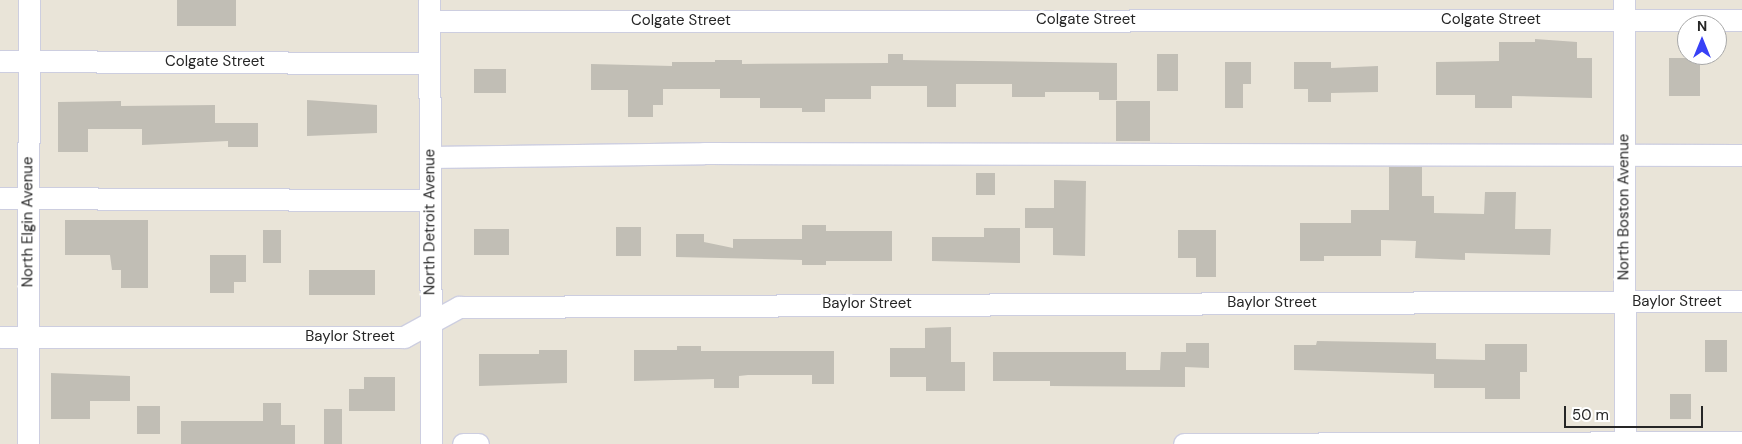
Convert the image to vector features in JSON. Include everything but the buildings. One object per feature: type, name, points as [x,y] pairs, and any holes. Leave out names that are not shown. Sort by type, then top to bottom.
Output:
[{"type":"street","name":"North Elgin Avenue","points":[[28,444],[29,0]]},
{"type":"street","name":"North Detroit Avenue","points":[[429,0],[431,444]]},
{"type":"street","name":"Colgate Street","points":[[429,21],[1624,10],[1742,20]]},
{"type":"street","name":"North Boston Avenue","points":[[1624,10],[1625,443]]},
{"type":"street","name":"Colgate Street","points":[[0,61],[429,63]]},
{"type":"street","points":[[430,157],[704,153],[1742,155]]},
{"type":"street","points":[[0,198],[430,200]]},
{"type":"street","name":"Baylor Street","points":[[0,337],[404,337],[459,307],[1742,301]]},
{"type":"street","points":[[1184,444],[1742,442]]},
{"type":"street","points":[[463,444],[478,444]]}]
